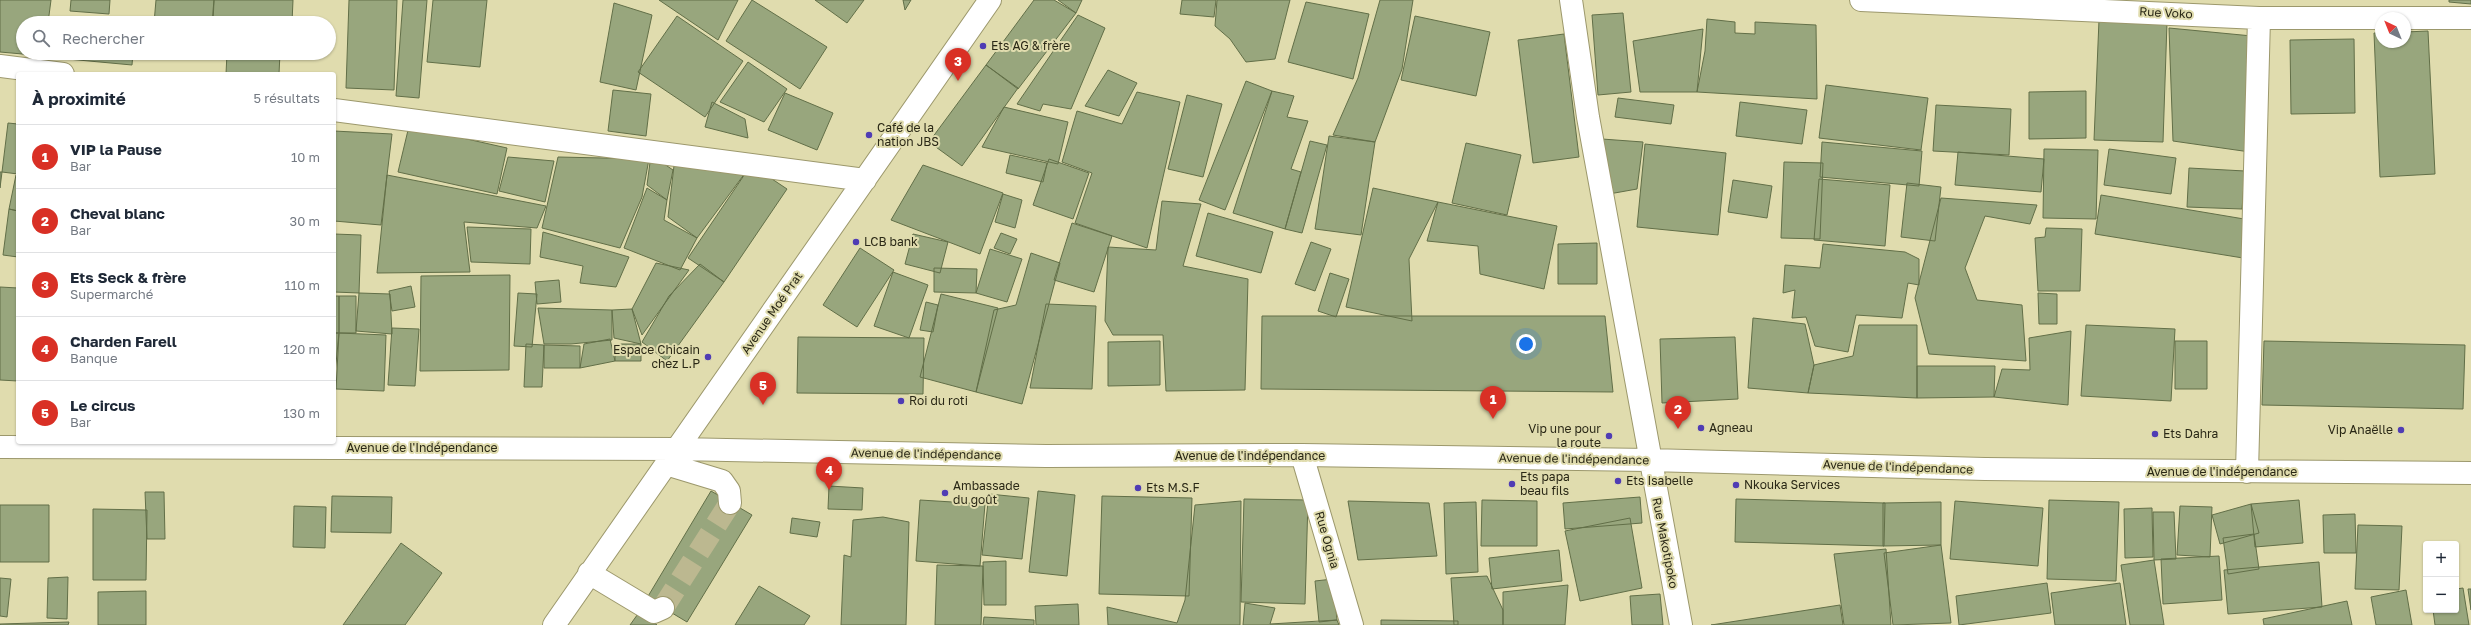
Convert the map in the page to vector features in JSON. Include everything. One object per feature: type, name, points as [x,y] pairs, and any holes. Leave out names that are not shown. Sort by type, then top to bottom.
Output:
[{"type":"street","name":"Avenue Moé Prat","points":[[554,625],[990,0]]},
{"type":"street","name":"Rue Makotipoko","points":[[1571,0],[1588,117],[1649,460],[1681,625]]},
{"type":"street","name":"Rue Voko","points":[[1861,0],[2259,18],[2471,18]]},
{"type":"street","points":[[2247,472],[2259,18]]},
{"type":"street","points":[[0,66],[47,72]]},
{"type":"street","points":[[336,110],[865,180]]},
{"type":"street","name":"Avenue de l'Indépendance","points":[[0,447],[672,457]]},
{"type":"street","name":"Avenue de l'indépendance","points":[[672,457],[1302,455],[1649,460],[1985,469],[2471,473]]},
{"type":"street","name":"Rue Ognia","points":[[1302,455],[1352,625]]},
{"type":"street","points":[[672,457],[722,481],[729,491],[730,503]]},
{"type":"street","points":[[589,573],[654,612],[663,608]]},
{"type":"building","points":[[0,0],[51,0],[49,16],[16,16],[16,53],[0,52]]},
{"type":"building","points":[[71,0],[110,0],[109,14],[70,11]]},
{"type":"building","points":[[156,0],[214,0],[213,16],[155,16]]},
{"type":"building","points":[[214,0],[293,0],[292,16],[213,16]]},
{"type":"building","points":[[349,0],[397,0],[394,90],[346,88]]},
{"type":"building","points":[[403,0],[427,0],[419,98],[396,96]]},
{"type":"building","points":[[433,0],[487,0],[480,67],[427,62]]},
{"type":"building","points":[[659,0],[738,0],[718,40]]},
{"type":"building","points":[[752,0],[827,47],[800,89],[726,41]]},
{"type":"building","points":[[815,0],[864,0],[847,23]]},
{"type":"building","points":[[903,0],[911,0],[905,10]]},
{"type":"building","points":[[1034,0],[1054,0],[1076,13],[1018,89],[986,65]]},
{"type":"building","points":[[1058,0],[1082,0],[1076,13]]},
{"type":"building","points":[[1182,0],[1216,0],[1214,17],[1180,14]]},
{"type":"building","points":[[1217,0],[1290,0],[1275,59],[1246,62],[1230,39],[1215,26]]},
{"type":"building","points":[[1380,0],[1413,0],[1402,69],[1375,142],[1333,135],[1358,78]]},
{"type":"building","points":[[2449,0],[2471,0],[2471,4],[2449,2]]},
{"type":"building","points":[[1306,2],[1369,14],[1353,79],[1288,62]]},
{"type":"building","points":[[614,3],[652,15],[636,90],[600,82]]},
{"type":"building","points":[[1623,13],[1631,92],[1598,95],[1592,15]]},
{"type":"building","points":[[1078,15],[1105,28],[1071,109],[1043,104],[1040,111],[1017,104]]},
{"type":"building","points":[[677,16],[743,61],[705,117],[638,72]]},
{"type":"building","points":[[1415,16],[1490,32],[1476,96],[1401,80]]},
{"type":"building","points":[[1707,19],[1735,22],[1735,33],[1755,34],[1755,22],[1816,25],[1817,99],[1697,92],[1705,51]]},
{"type":"building","points":[[2099,20],[2167,22],[2163,142],[2094,140]]},
{"type":"building","points":[[2169,28],[2252,36],[2250,152],[2173,141]]},
{"type":"building","points":[[1703,29],[1697,92],[1640,92],[1633,41]]},
{"type":"building","points":[[2428,31],[2435,174],[2380,177],[2374,33],[2375,48],[2411,48],[2411,32]]},
{"type":"building","points":[[1564,34],[1579,157],[1533,163],[1518,40]]},
{"type":"building","points":[[2354,39],[2355,113],[2291,114],[2290,40]]},
{"type":"building","points":[[78,60],[132,60],[132,65]]},
{"type":"building","points":[[227,60],[280,60],[279,72],[226,72]]},
{"type":"building","points":[[748,62],[787,89],[764,122],[720,102]]},
{"type":"building","points":[[986,65],[1018,88],[962,166],[929,142]]},
{"type":"building","points":[[1108,70],[1137,83],[1119,116],[1085,106]]},
{"type":"building","points":[[1246,81],[1272,91],[1225,210],[1199,200]]},
{"type":"building","points":[[1826,85],[1928,98],[1921,150],[1819,138]]},
{"type":"building","points":[[613,90],[651,94],[646,136],[608,131]]},
{"type":"building","points":[[1272,91],[1294,96],[1287,117],[1308,121],[1291,169],[1301,172],[1285,229],[1233,213]]},
{"type":"building","points":[[2086,91],[2086,138],[2029,139],[2029,92]]},
{"type":"building","points":[[1137,92],[1180,102],[1147,248],[1075,223],[1092,173],[1062,162],[1077,111],[1122,124]]},
{"type":"building","points":[[785,93],[833,113],[817,150],[768,130]]},
{"type":"building","points":[[1187,95],[1222,104],[1203,177],[1168,169]]},
{"type":"building","points":[[1618,98],[1674,105],[1671,124],[1615,117]]},
{"type":"building","points":[[712,102],[745,119],[748,138],[705,127]]},
{"type":"building","points":[[1740,102],[1807,110],[1802,144],[1736,136]]},
{"type":"building","points":[[1936,105],[2011,109],[2009,155],[1933,151]]},
{"type":"building","points":[[1004,107],[1068,122],[1058,164],[982,147]]},
{"type":"building","points":[[8,123],[16,124],[16,174],[2,172]]},
{"type":"building","points":[[409,126],[507,148],[497,194],[398,172]]},
{"type":"building","points":[[336,131],[392,134],[381,225],[336,221]]},
{"type":"building","points":[[1329,136],[1375,142],[1361,235],[1315,229]]},
{"type":"building","points":[[1602,139],[1643,142],[1637,189],[1609,194]]},
{"type":"building","points":[[1310,141],[1327,145],[1302,233],[1285,229]]},
{"type":"building","points":[[1822,142],[1922,151],[1919,186],[1820,177]]},
{"type":"building","points":[[1466,143],[1521,155],[1507,215],[1452,203]]},
{"type":"building","points":[[1645,144],[1726,153],[1718,235],[1637,227]]},
{"type":"building","points":[[2044,149],[2098,150],[2096,219],[2043,218]]},
{"type":"building","points":[[2109,149],[2176,158],[2171,194],[2104,185]]},
{"type":"building","points":[[1958,152],[2044,159],[2041,192],[1955,185]]},
{"type":"building","points":[[651,155],[673,170],[667,200],[647,185]]},
{"type":"building","points":[[1010,155],[1047,163],[1043,182],[1006,173]]},
{"type":"building","points":[[508,157],[554,161],[545,202],[499,191]]},
{"type":"building","points":[[558,157],[649,159],[642,197],[620,248],[542,228]]},
{"type":"building","points":[[675,157],[751,165],[697,238],[668,217]]},
{"type":"building","points":[[1049,159],[1089,173],[1073,219],[1033,205]]},
{"type":"building","points":[[1784,162],[1823,163],[1820,239],[1781,238]]},
{"type":"building","points":[[751,165],[787,189],[724,282],[688,258]]},
{"type":"building","points":[[923,165],[1003,193],[980,254],[891,220]]},
{"type":"building","points":[[2189,168],[2245,171],[2242,209],[2187,207]]},
{"type":"building","points":[[0,172],[2,172],[0,188]]},
{"type":"building","points":[[16,175],[16,211],[9,209]]},
{"type":"building","points":[[387,175],[546,206],[537,228],[464,222],[470,272],[377,273]]},
{"type":"building","points":[[1819,179],[1890,185],[1885,246],[1814,240]]},
{"type":"building","points":[[1733,180],[1772,186],[1767,218],[1728,212]]},
{"type":"building","points":[[1907,183],[1941,187],[1935,241],[1901,237]]},
{"type":"building","points":[[647,188],[667,200],[664,220],[697,238],[680,270],[624,248]]},
{"type":"building","points":[[1373,188],[1438,202],[1409,259],[1412,321],[1346,307]]},
{"type":"building","points":[[1003,194],[1022,200],[1015,228],[995,222]]},
{"type":"building","points":[[2101,195],[2250,220],[2243,258],[2095,234]]},
{"type":"building","points":[[1941,198],[2037,205],[2030,224],[1985,216],[1965,268],[1977,300],[2022,305],[2026,361],[1929,354],[1915,298]]},
{"type":"building","points":[[1162,201],[1201,204],[1183,266],[1248,279],[1245,390],[1166,391],[1163,335],[1113,335],[1105,321],[1108,247],[1156,250]]},
{"type":"building","points":[[1438,202],[1557,226],[1544,289],[1480,274],[1478,246],[1427,241]]},
{"type":"building","points":[[9,209],[16,211],[16,257],[3,255]]},
{"type":"building","points":[[1208,213],[1273,232],[1261,273],[1196,256]]},
{"type":"building","points":[[1072,223],[1112,236],[1094,292],[1054,280]]},
{"type":"building","points":[[467,227],[531,229],[530,264],[471,262]]},
{"type":"building","points":[[2046,228],[2082,229],[2080,291],[2038,291],[2035,238],[2045,237]]},
{"type":"building","points":[[543,232],[629,257],[616,287],[580,283],[583,266],[540,257]]},
{"type":"building","points":[[1001,233],[1017,239],[1010,254],[994,248]]},
{"type":"building","points":[[336,234],[361,235],[359,293],[336,292]]},
{"type":"building","points":[[913,234],[948,242],[940,273],[905,264]]},
{"type":"building","points":[[1311,242],[1331,249],[1315,291],[1295,284]]},
{"type":"building","points":[[1597,243],[1597,284],[1558,284],[1558,244]]},
{"type":"building","points":[[1823,244],[1905,252],[1919,259],[1919,285],[1908,283],[1902,318],[1856,315],[1848,352],[1815,346],[1806,317],[1792,318],[1795,290],[1783,293],[1785,265],[1820,268]]},
{"type":"building","points":[[860,248],[894,270],[857,327],[823,305]]},
{"type":"building","points":[[990,249],[1022,259],[1007,302],[976,293]]},
{"type":"building","points":[[1031,253],[1060,263],[1022,404],[976,392],[994,310],[1016,305]]},
{"type":"building","points":[[656,263],[689,270],[642,335],[632,309]]},
{"type":"building","points":[[700,264],[724,282],[667,361],[642,342],[669,296]]},
{"type":"building","points":[[934,268],[977,269],[976,293],[934,292]]},
{"type":"building","points":[[893,272],[928,285],[909,338],[874,326]]},
{"type":"building","points":[[1330,273],[1349,279],[1336,317],[1318,311]]},
{"type":"building","points":[[510,275],[509,370],[420,371],[421,276]]},
{"type":"building","points":[[559,280],[561,302],[537,304],[535,282]]},
{"type":"building","points":[[411,286],[415,307],[392,311],[389,291]]},
{"type":"building","points":[[0,287],[16,288],[16,381],[0,380]]},
{"type":"building","points":[[359,293],[390,294],[392,334],[356,331]]},
{"type":"building","points":[[518,293],[537,294],[532,347],[514,346]]},
{"type":"building","points":[[2038,293],[2057,294],[2057,324],[2039,324]]},
{"type":"building","points":[[941,294],[998,308],[976,392],[920,377]]},
{"type":"building","points":[[336,296],[339,296],[339,333],[336,333]]},
{"type":"building","points":[[339,296],[356,296],[356,333],[339,333]]},
{"type":"building","points":[[926,302],[938,305],[933,332],[920,330]]},
{"type":"building","points":[[1046,304],[1096,306],[1092,389],[1030,388]]},
{"type":"building","points":[[538,308],[612,310],[612,340],[571,344],[544,344]]},
{"type":"building","points":[[632,309],[641,344],[614,338],[612,310]]},
{"type":"building","points":[[1262,316],[1605,316],[1613,392],[1261,389]]},
{"type":"building","points":[[1753,318],[1805,324],[1814,365],[1808,393],[1748,388]]},
{"type":"building","points":[[1859,325],[1917,325],[1917,398],[1808,393],[1814,365],[1853,356]]},
{"type":"building","points":[[2086,325],[2175,329],[2171,401],[2081,396]]},
{"type":"building","points":[[392,328],[419,329],[415,386],[388,385]]},
{"type":"building","points":[[2071,331],[2068,405],[1994,397],[2002,369],[2030,370],[2029,338]]},
{"type":"building","points":[[336,333],[339,333],[336,364]]},
{"type":"building","points":[[339,333],[386,335],[384,391],[336,389]]},
{"type":"building","points":[[798,337],[924,338],[923,394],[797,393]]},
{"type":"building","points":[[1735,337],[1738,399],[1662,403],[1660,339]]},
{"type":"building","points":[[610,339],[615,361],[580,368],[584,344]]},
{"type":"building","points":[[1160,341],[1160,385],[1108,386],[1108,342]]},
{"type":"building","points":[[2175,341],[2207,341],[2207,389],[2175,389]]},
{"type":"building","points":[[2264,341],[2465,345],[2463,409],[2262,405]]},
{"type":"building","points":[[526,344],[544,345],[542,387],[524,387]]},
{"type":"building","points":[[615,344],[641,344],[641,361],[615,361]]},
{"type":"building","points":[[544,345],[580,346],[580,368],[544,368]]},
{"type":"building","points":[[1917,366],[1995,366],[1994,397],[1917,398]]},
{"type":"building","points":[[829,486],[863,488],[862,510],[828,509]]},
{"type":"building","points":[[711,491],[752,515],[687,622],[647,598]]},
{"type":"building","points":[[1038,491],[1075,495],[1067,576],[1029,572]]},
{"type":"building","points":[[145,492],[164,492],[165,539],[147,539]]},
{"type":"building","points":[[989,494],[1029,498],[1022,559],[982,555]]},
{"type":"building","points":[[332,496],[392,497],[391,533],[331,532]]},
{"type":"building","points":[[1102,496],[1192,498],[1189,596],[1099,594]]},
{"type":"building","points":[[1640,497],[1642,523],[1565,529],[1563,503]]},
{"type":"building","points":[[1244,499],[1308,500],[1305,604],[1241,602]]},
{"type":"building","points":[[1736,499],[1885,503],[1884,546],[1735,542]]},
{"type":"building","points":[[920,500],[985,504],[980,566],[916,561]]},
{"type":"building","points":[[1482,500],[1537,501],[1537,546],[1481,546]]},
{"type":"building","points":[[2049,500],[2119,502],[2116,581],[2047,579]]},
{"type":"building","points":[[2299,500],[2303,543],[2255,547],[2251,504]]},
{"type":"building","points":[[1241,501],[1240,625],[1108,625],[1107,607],[1177,623],[1185,600],[1195,505]]},
{"type":"building","points":[[1348,501],[1429,503],[1437,556],[1358,560]]},
{"type":"building","points":[[1955,501],[2043,508],[2038,566],[1950,559]]},
{"type":"building","points":[[1476,502],[1478,572],[1446,574],[1444,503]]},
{"type":"building","points":[[1941,502],[1941,545],[1883,546],[1883,503]]},
{"type":"building","points":[[2251,504],[2259,533],[2220,544],[2212,515]]},
{"type":"building","points":[[0,505],[49,505],[49,562],[0,562]]},
{"type":"building","points":[[294,506],[326,507],[325,548],[293,547]]},
{"type":"building","points":[[2180,506],[2212,507],[2210,557],[2177,555]]},
{"type":"building","points":[[2152,508],[2153,557],[2125,558],[2124,509]]},
{"type":"building","points":[[93,509],[147,510],[146,580],[93,580]]},
{"type":"building","points":[[2153,512],[2174,512],[2176,559],[2154,560]]},
{"type":"building","points":[[2355,514],[2356,553],[2324,553],[2323,515]]},
{"type":"building","points":[[883,517],[909,522],[906,625],[841,625],[844,555],[851,557],[853,520]]},
{"type":"building","points":[[792,518],[820,522],[817,537],[790,533]]},
{"type":"building","points":[[1630,518],[1642,588],[1580,601],[1565,531]]},
{"type":"building","points":[[2358,525],[2402,526],[2399,590],[2355,589]]},
{"type":"building","points":[[2254,534],[2259,569],[2228,574],[2223,538]]},
{"type":"building","points":[[401,543],[442,573],[405,625],[343,625]]},
{"type":"building","points":[[1941,545],[1951,623],[1893,625],[1884,553]]},
{"type":"building","points":[[1886,549],[1891,625],[1844,625],[1834,554]]},
{"type":"building","points":[[1559,550],[1562,581],[1492,589],[1489,558]]},
{"type":"building","points":[[2219,556],[2222,600],[2163,604],[2161,559]]},
{"type":"building","points":[[2154,560],[2164,625],[2130,625],[2121,565]]},
{"type":"building","points":[[1006,561],[1006,605],[984,605],[983,562]]},
{"type":"building","points":[[2319,562],[2322,607],[2228,614],[2224,570]]},
{"type":"building","points":[[937,565],[983,566],[981,625],[935,625]]},
{"type":"building","points":[[1487,576],[1503,610],[1503,625],[1454,625],[1451,578]]},
{"type":"building","points":[[68,577],[67,619],[47,618],[48,578]]},
{"type":"building","points":[[0,578],[11,579],[7,617],[0,616]]},
{"type":"building","points":[[1333,579],[1337,620],[1319,622],[1315,581]]},
{"type":"building","points":[[2047,583],[2051,613],[1959,625],[1956,596]]},
{"type":"building","points":[[2120,583],[2126,625],[2055,625],[2051,593]]},
{"type":"building","points":[[1568,585],[1565,625],[1503,625],[1503,592]]},
{"type":"building","points":[[759,586],[810,616],[804,625],[735,625]]},
{"type":"building","points":[[2463,588],[2469,625],[2435,625],[2433,613],[2459,613],[2459,589]]},
{"type":"building","points":[[2468,589],[2471,589],[2471,610]]},
{"type":"building","points":[[2406,590],[2412,625],[2376,625],[2371,597]]},
{"type":"building","points":[[146,591],[146,625],[98,625],[98,592]]},
{"type":"building","points":[[1660,594],[1663,625],[1632,625],[1630,596]]},
{"type":"building","points":[[2347,601],[2352,625],[2264,625],[2263,619]]},
{"type":"building","points":[[1245,603],[1275,608],[1270,624],[1337,620],[1339,625],[1243,625]]},
{"type":"building","points":[[1078,604],[1079,625],[1036,625],[1035,606]]},
{"type":"building","points":[[1840,605],[1843,625],[1711,625]]},
{"type":"building","points":[[640,611],[657,625],[630,625]]},
{"type":"building","points":[[984,617],[1034,620],[1034,625],[983,625]]},
{"type":"building","points":[[1381,620],[1458,621],[1458,625],[1381,625]]},
{"type":"building","points":[[69,622],[68,625],[0,625],[0,624]]},
{"type":"tunnel","points":[[663,608],[730,503]]},
{"type":"place","name":"Ets AG & frère","points":[[983,46]]},
{"type":"place","name":"Ets Seck & frère","points":[[958,81]]},
{"type":"place","name":"Café de la nation JBS","points":[[869,135]]},
{"type":"place","name":"LCB bank","points":[[856,242]]},
{"type":"place","name":"Espace Chicain chez L.P","points":[[708,357]]},
{"type":"place","name":"Roi du roti","points":[[901,401]]},
{"type":"place","name":"Le circus","points":[[763,405]]},
{"type":"place","name":"VIP la Pause","points":[[1493,419]]},
{"type":"place","name":"Agneau","points":[[1701,428]]},
{"type":"place","name":"Cheval blanc","points":[[1678,429]]},
{"type":"place","name":"Vip Anaëlle","points":[[2401,430]]},
{"type":"place","name":"Ets Dahra","points":[[2155,434]]},
{"type":"place","name":"Vip une pour la route","points":[[1609,436]]},
{"type":"place","name":"Ets Isabelle","points":[[1618,481]]},
{"type":"place","name":"Ets papa beau fils","points":[[1512,484]]},
{"type":"place","name":"Nkouka Services","points":[[1736,485]]},
{"type":"place","name":"Ets M.S.F","points":[[1138,488]]},
{"type":"place","name":"Charden Farell","points":[[829,490]]},
{"type":"place","name":"Ambassade du goût","points":[[945,493]]}]
